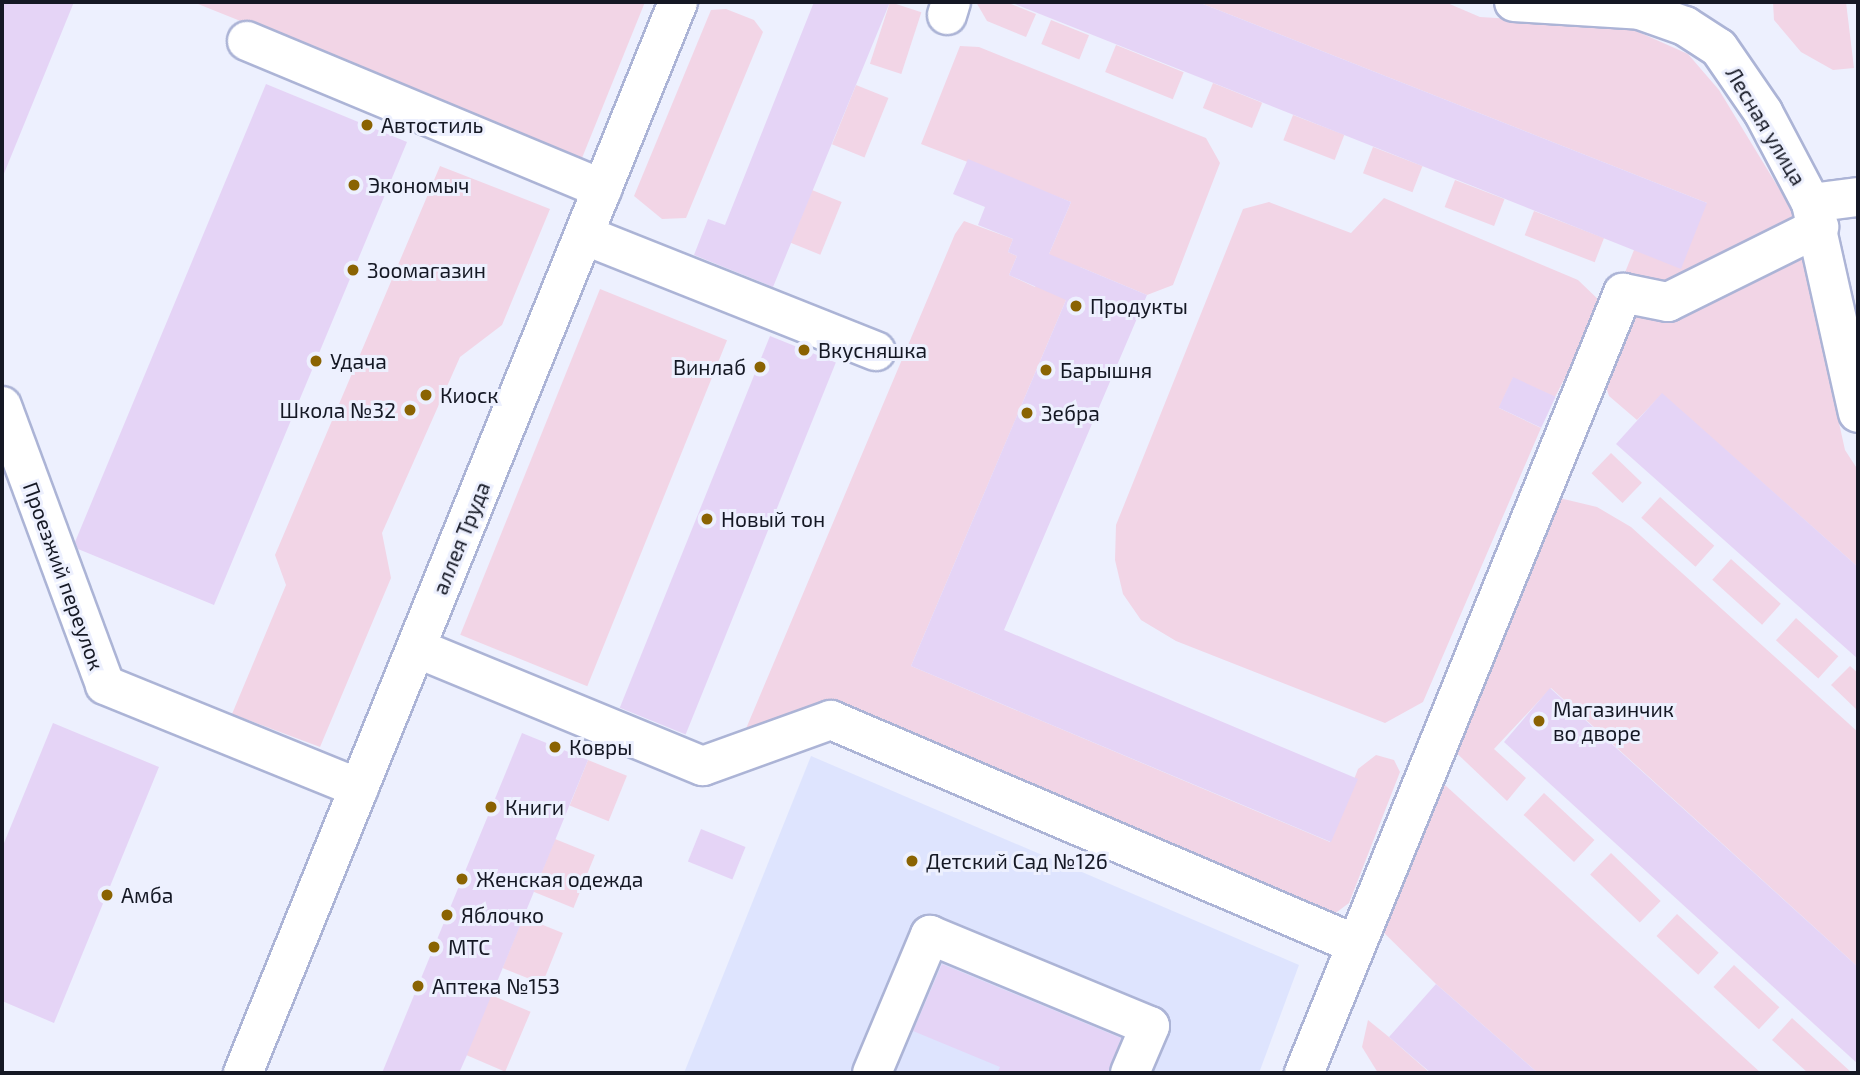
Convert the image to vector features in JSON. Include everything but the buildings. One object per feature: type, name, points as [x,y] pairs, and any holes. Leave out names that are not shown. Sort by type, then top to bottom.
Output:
[{"type":"street","name":"аллея Труда","points":[[243,1073],[678,2]]},
{"type":"street","name":"Лесная улица","points":[[1514,2],[1640,9],[1685,26],[1719,48],[1763,112],[1815,215],[1858,413]]},
{"type":"street","points":[[247,41],[602,189]]},
{"type":"street","points":[[1304,1073],[1623,293],[1668,302],[1815,215],[1858,197]]},
{"type":"street","points":[[584,235],[876,351]]},
{"type":"street","name":"Проезжий переулок","points":[[2,406],[105,685],[201,739],[359,788]]},
{"type":"street","points":[[416,648],[703,766],[831,720],[1355,944]]},
{"type":"street","points":[[878,1071],[930,935],[1150,1026],[1130,1073]]},
{"type":"shaded area","points":[[193,2],[645,2],[582,158]]},
{"type":"shaded area","points":[[890,2],[921,12],[901,74],[870,64]]},
{"type":"shaded area","points":[[976,2],[1006,2],[1036,14],[1026,37],[987,21]]},
{"type":"shaded area","points":[[1198,2],[1445,2],[1480,17],[1625,26],[1688,54],[1719,90],[1792,210],[1845,450],[1858,470],[1858,567],[1662,394],[1637,420],[1609,396],[1603,378],[1652,287],[1624,275],[1634,250],[1707,203]]},
{"type":"shaded area","points":[[1773,2],[1846,2],[1854,68],[1833,70],[1801,52],[1774,20]]},
{"type":"shaded area","points":[[726,9],[754,20],[763,32],[686,218],[662,219],[634,196],[711,10]]},
{"type":"shaded area","points":[[1051,20],[1089,35],[1079,59],[1041,44]]},
{"type":"shaded area","points":[[1116,45],[1184,72],[1173,99],[1105,72]]},
{"type":"shaded area","points":[[960,46],[979,47],[1206,138],[1220,163],[1173,285],[1147,295],[1080,267],[911,666],[1330,842],[1358,769],[1376,755],[1394,760],[1400,772],[1349,903],[1333,915],[857,719],[745,731],[955,234],[964,221],[1013,239],[1008,252],[1017,256],[1009,275],[1035,287],[1071,202],[921,144]]},
{"type":"shaded area","points":[[1213,83],[1262,103],[1252,128],[1203,108]]},
{"type":"shaded area","points":[[856,85],[888,98],[864,157],[832,144]]},
{"type":"shaded area","points":[[1293,115],[1344,135],[1335,160],[1283,140]]},
{"type":"shaded area","points":[[1373,147],[1422,166],[1412,192],[1363,173]]},
{"type":"shaded area","points":[[440,166],[550,209],[502,325],[460,357],[382,533],[391,578],[320,747],[232,714],[286,585],[275,555]]},
{"type":"shaded area","points":[[1455,180],[1504,199],[1494,226],[1445,207]]},
{"type":"shaded area","points":[[812,190],[842,202],[820,255],[791,243]]},
{"type":"shaded area","points":[[1384,198],[1578,280],[1603,304],[1555,397],[1513,378],[1499,408],[1541,428],[1423,702],[1385,723],[1176,641],[1141,620],[1123,594],[1115,560],[1116,525],[1243,209],[1269,202],[1351,233]]},
{"type":"shaded area","points":[[1534,211],[1604,238],[1595,262],[1525,235]]},
{"type":"shaded area","points":[[600,289],[727,340],[587,686],[460,635]]},
{"type":"shaded area","points":[[1611,453],[1642,483],[1622,503],[1592,473]]},
{"type":"shaded area","points":[[1547,495],[1597,507],[1631,527],[1858,732],[1858,967],[1551,688],[1494,749],[1526,778],[1507,801],[1446,743]]},
{"type":"shaded area","points":[[1660,497],[1714,546],[1696,567],[1641,518]]},
{"type":"shaded area","points":[[1731,559],[1781,604],[1762,625],[1712,580]]},
{"type":"shaded area","points":[[1796,618],[1838,656],[1818,678],[1776,640]]},
{"type":"shaded area","points":[[1850,666],[1858,673],[1858,711],[1831,685]]},
{"type":"shaded area","name":"Детский Сад №126","points":[[811,756],[1299,965],[1259,1073],[684,1073]]},
{"type":"shaded area","points":[[588,760],[627,776],[609,821],[570,805]]},
{"type":"shaded area","points":[[1434,775],[1761,1073],[1538,1073],[1436,984],[1377,926]]},
{"type":"shaded area","points":[[1544,793],[1594,840],[1574,862],[1524,815]]},
{"type":"shaded area","points":[[555,839],[595,855],[574,908],[534,892]]},
{"type":"shaded area","points":[[1611,853],[1661,901],[1640,923],[1590,875]]},
{"type":"shaded area","points":[[1677,914],[1719,953],[1698,975],[1657,936]]},
{"type":"shaded area","points":[[523,917],[563,933],[542,984],[502,968]]},
{"type":"shaded area","points":[[1734,965],[1779,1007],[1759,1029],[1714,987]]},
{"type":"shaded area","points":[[491,995],[531,1012],[505,1072],[466,1055]]},
{"type":"shaded area","points":[[1792,1018],[1852,1073],[1808,1073],[1772,1040]]},
{"type":"shaded area","points":[[1368,1020],[1429,1072],[1378,1073],[1362,1047]]},
{"type":"place","name":"Автостиль","points":[[367,125]]},
{"type":"place","name":"Экономыч","points":[[354,185]]},
{"type":"place","name":"Зоомагазин","points":[[353,270]]},
{"type":"place","name":"Продукты","points":[[1076,306]]},
{"type":"place","name":"Вкусняшка","points":[[804,350]]},
{"type":"place","name":"Удача","points":[[316,361]]},
{"type":"place","name":"Винлаб","points":[[760,367]]},
{"type":"place","name":"Барышня","points":[[1046,370]]},
{"type":"place","name":"Киоск","points":[[426,395]]},
{"type":"place","name":"Школа №32","points":[[410,410]]},
{"type":"place","name":"Зебра","points":[[1027,413]]},
{"type":"place","name":"Новый тон","points":[[707,519]]},
{"type":"place","name":"Магазинчик во дворе","points":[[1539,721]]},
{"type":"place","name":"Ковры","points":[[555,747]]},
{"type":"place","name":"Книги","points":[[491,807]]},
{"type":"place","name":"Детский Сад №126","points":[[912,861]]},
{"type":"place","name":"Женская одежда","points":[[462,879]]},
{"type":"place","name":"Амба","points":[[107,895]]},
{"type":"place","name":"Яблочко","points":[[447,915]]},
{"type":"place","name":"МТС","points":[[434,947]]},
{"type":"place","name":"Аптека №153","points":[[418,986]]}]
